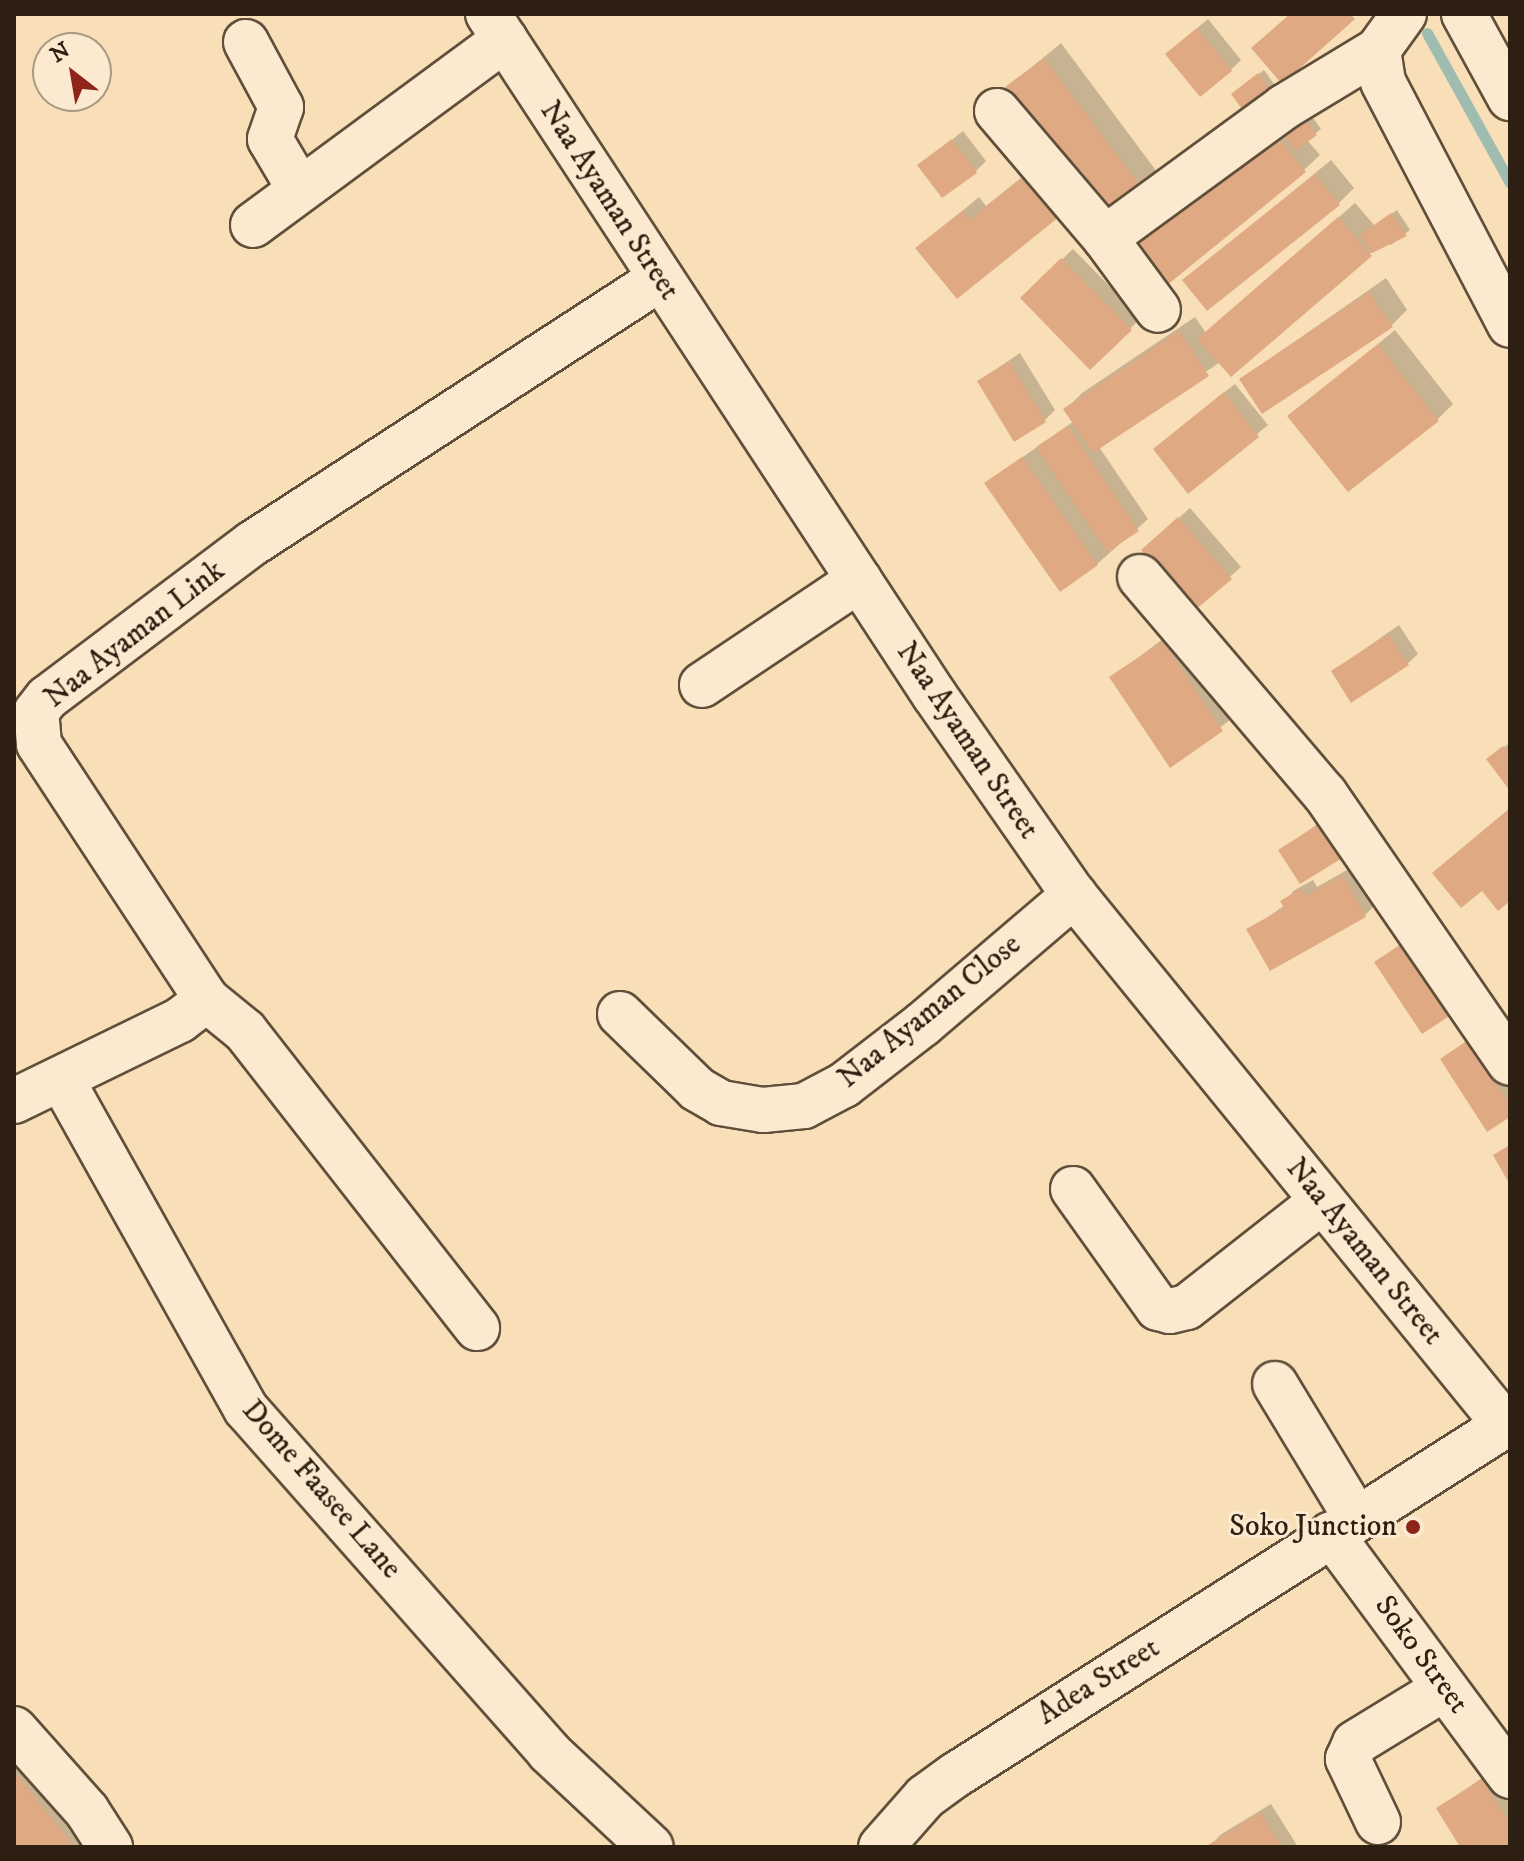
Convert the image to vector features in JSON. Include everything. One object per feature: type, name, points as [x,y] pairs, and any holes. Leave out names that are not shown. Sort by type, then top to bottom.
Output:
[{"type":"street","points":[[1105,238],[1284,107],[1378,50],[1404,14]]},
{"type":"street","points":[[1464,14],[1510,98]]},
{"type":"street","points":[[253,225],[300,190],[497,27]]},
{"type":"street","name":"Naa Ayaman Street","points":[[497,27],[659,279],[859,580],[1074,895],[1507,1423]]},
{"type":"street","points":[[246,42],[281,107],[270,139],[300,190]]},
{"type":"street","points":[[1378,50],[1383,82],[1510,325]]},
{"type":"street","points":[[997,111],[1105,238],[1158,310]]},
{"type":"street","name":"Naa Ayaman Link","points":[[207,1000],[39,744],[36,712],[47,698],[253,543],[659,279]]},
{"type":"street","points":[[1140,577],[1325,794],[1510,1063]]},
{"type":"street","points":[[702,685],[859,580]]},
{"type":"street","name":"Naa Ayaman Close","points":[[620,1014],[697,1089],[721,1103],[763,1110],[804,1106],[844,1085],[912,1033],[1074,895]]},
{"type":"street","points":[[14,1101],[62,1080],[207,1000],[245,1031],[477,1328]]},
{"type":"street","name":"Dome Faasee Lane","points":[[62,1080],[246,1409],[549,1752],[651,1847]]},
{"type":"street","points":[[1073,1189],[1158,1308],[1170,1311],[1187,1307],[1322,1201]]},
{"type":"street","name":"Soko Street","points":[[1275,1384],[1343,1526],[1445,1688],[1510,1776]]},
{"type":"street","name":"Adea Street","points":[[881,1847],[925,1797],[957,1774],[1507,1423]]},
{"type":"street","points":[[1378,1822],[1348,1759],[1355,1743],[1445,1688]]},
{"type":"street","points":[[14,1729],[87,1811],[110,1847]]},
{"type":"building","points":[[1290,14],[1350,14],[1355,19],[1282,84],[1251,48]]},
{"type":"building","points":[[1197,28],[1232,71],[1200,97],[1165,54]]},
{"type":"building","points":[[1044,58],[1146,193],[1107,222],[1005,87]]},
{"type":"building","points":[[1258,73],[1278,100],[1250,120],[1231,94]]},
{"type":"building","points":[[1301,112],[1317,135],[1295,151],[1279,128]]},
{"type":"building","points":[[1269,127],[1306,172],[1166,286],[1129,241]]},
{"type":"building","points":[[952,139],[977,173],[942,198],[917,165]]},
{"type":"building","points":[[1315,174],[1340,205],[1207,311],[1182,280]]},
{"type":"building","points":[[1026,175],[1059,217],[957,299],[915,248],[962,211],[970,220]]},
{"type":"building","points":[[1391,213],[1407,236],[1372,253],[1360,235]]},
{"type":"building","points":[[1338,217],[1372,256],[1231,377],[1197,339]]},
{"type":"building","points":[[1061,258],[1132,330],[1090,370],[1020,298]]},
{"type":"building","points":[[1369,292],[1393,327],[1262,414],[1239,379]]},
{"type":"building","points":[[1179,331],[1209,376],[1093,453],[1063,409]]},
{"type":"building","points":[[1378,344],[1439,421],[1348,492],[1287,416]]},
{"type":"building","points":[[1009,361],[1046,422],[1014,442],[977,381]]},
{"type":"building","points":[[1224,392],[1259,437],[1188,494],[1153,449]]},
{"type":"building","points":[[1068,426],[1139,531],[1107,552],[1036,447]]},
{"type":"building","points":[[1022,457],[1098,565],[1060,592],[984,483]]},
{"type":"building","points":[[1178,517],[1232,579],[1194,611],[1141,550]]},
{"type":"building","points":[[1388,634],[1409,665],[1351,703],[1331,671]]},
{"type":"building","points":[[1163,641],[1223,731],[1170,768],[1109,677]]},
{"type":"building","points":[[1503,746],[1510,755],[1510,791],[1486,759]]},
{"type":"building","points":[[1510,808],[1510,901],[1498,911],[1482,891],[1461,908],[1432,873]]},
{"type":"building","points":[[1322,822],[1344,857],[1300,884],[1278,850]]},
{"type":"building","points":[[1343,875],[1366,917],[1270,971],[1246,929],[1284,908],[1280,901],[1302,888],[1306,896]]},
{"type":"building","points":[[1400,945],[1448,1017],[1422,1034],[1374,962]]},
{"type":"building","points":[[1468,1040],[1510,1105],[1510,1117],[1487,1132],[1440,1059]]},
{"type":"building","points":[[1510,1145],[1510,1185],[1493,1155]]},
{"type":"building","points":[[14,1771],[74,1847],[14,1847]]},
{"type":"building","points":[[1482,1779],[1510,1824],[1510,1847],[1460,1847],[1436,1808]]},
{"type":"building","points":[[1260,1812],[1281,1847],[1205,1847]]},
{"type":"waterway","points":[[1427,33],[1510,183]]},
{"type":"place","name":"Soko Junction","points":[[1413,1527]]}]
